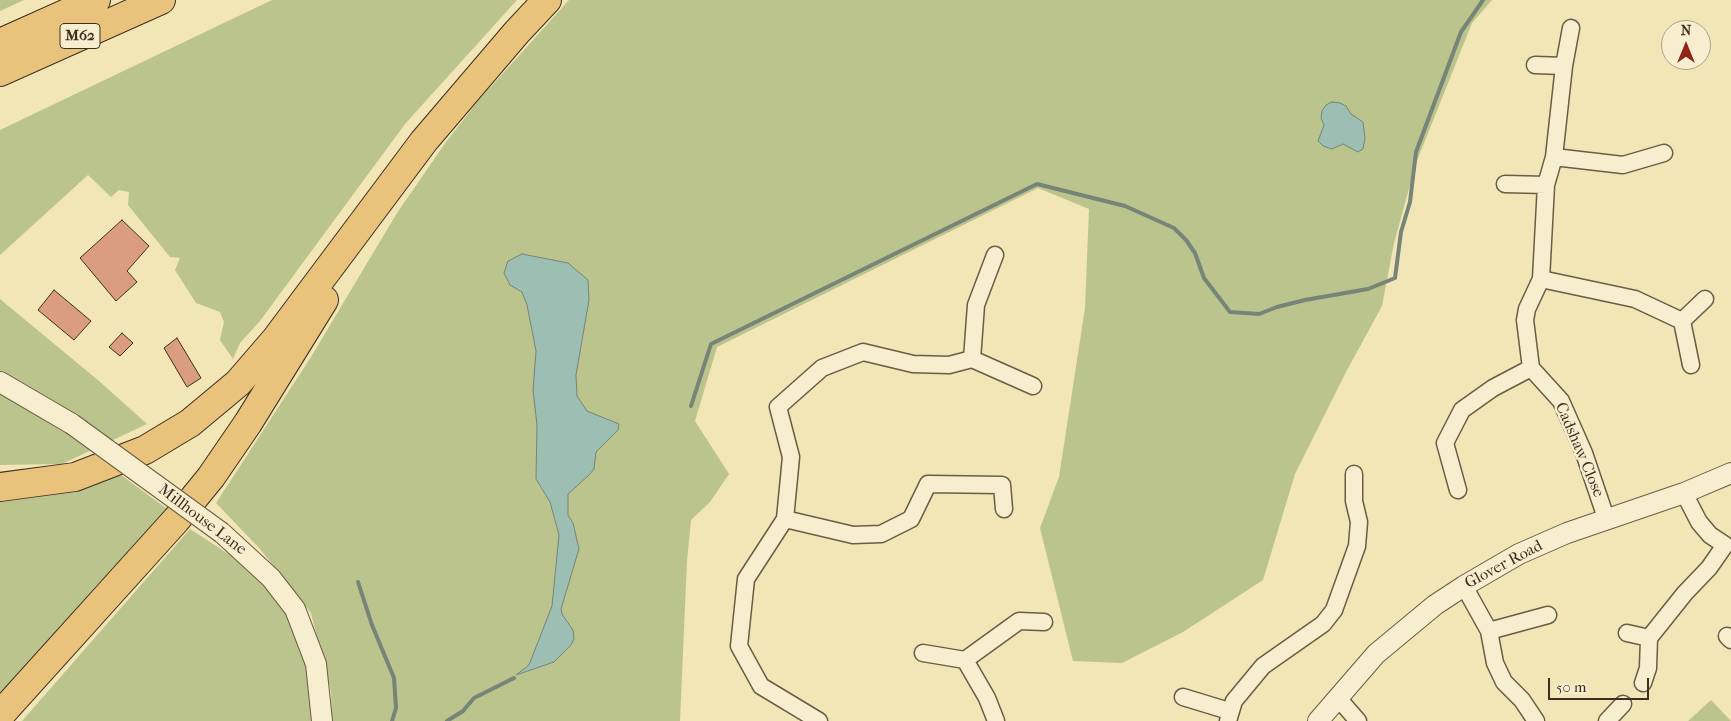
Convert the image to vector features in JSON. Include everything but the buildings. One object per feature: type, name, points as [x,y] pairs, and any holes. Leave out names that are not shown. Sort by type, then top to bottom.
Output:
[{"type":"highway","points":[[0,36],[88,0]]},
{"type":"highway","name":"M62","points":[[0,44],[96,0]]},
{"type":"highway","name":"M62","points":[[0,72],[161,0]]},
{"type":"highway","points":[[0,487],[10,488],[75,477],[145,450],[190,423],[238,383],[276,339],[396,175],[516,32],[547,0]]},
{"type":"highway","points":[[0,714],[176,520],[211,477],[279,374],[348,260],[451,109]]},
{"type":"street","points":[[1458,490],[1446,443],[1462,410],[1494,388],[1531,368],[1525,320],[1527,309],[1541,279],[1546,185],[1554,157],[1564,66],[1571,28]]},
{"type":"street","points":[[1535,65],[1564,66]]},
{"type":"street","points":[[1554,157],[1623,165],[1664,153]]},
{"type":"street","points":[[1505,184],[1546,185]]},
{"type":"street","points":[[972,359],[976,305],[995,255]]},
{"type":"street","points":[[1541,279],[1635,299],[1682,321]]},
{"type":"street","points":[[1682,321],[1705,299]]},
{"type":"street","points":[[1682,321],[1690,365]]},
{"type":"street","points":[[818,721],[760,686],[739,646],[746,579],[785,519],[791,457],[778,407],[822,368],[863,352],[913,364],[949,365],[972,359],[1033,386]]},
{"type":"street","name":"Cadshaw Close","points":[[1531,368],[1561,401],[1584,453],[1606,518]]},
{"type":"street","name":"Millhouse Lane","points":[[0,382],[72,424],[222,533],[271,578],[295,609],[316,664],[322,721]]},
{"type":"street","name":"Glover Road","points":[[1318,721],[1376,654],[1435,605],[1464,586],[1519,554],[1606,518],[1684,493],[1731,473]]},
{"type":"street","points":[[1183,697],[1229,716],[1234,701],[1263,666],[1323,624],[1334,610],[1357,546],[1358,522],[1354,501],[1354,474]]},
{"type":"street","points":[[785,519],[853,535],[881,534],[911,519],[928,484],[1002,485],[1004,509]]},
{"type":"street","points":[[1643,683],[1648,668],[1649,638],[1685,593],[1728,546],[1710,535],[1699,522],[1684,493]]},
{"type":"street","points":[[1464,586],[1489,632],[1495,664],[1504,682],[1522,700],[1536,721]]},
{"type":"street","points":[[1489,632],[1548,615]]},
{"type":"street","points":[[923,653],[965,660],[1019,621],[1044,622]]},
{"type":"street","points":[[1627,633],[1649,638]]},
{"type":"street","points":[[965,660],[988,698],[996,721]]},
{"type":"street","points":[[1337,697],[1358,721]]},
{"type":"street","points":[[1607,721],[1623,704]]},
{"type":"green space","points":[[0,0],[24,0],[0,11]]},
{"type":"green space","points":[[272,0],[517,0],[405,124],[260,321],[240,343],[233,359],[220,340],[224,322],[220,312],[196,303],[175,270],[180,258],[170,257],[128,205],[129,192],[119,190],[111,197],[88,175],[0,255],[0,130]]},
{"type":"green space","points":[[569,0],[1492,0],[1472,23],[1416,163],[1394,243],[1382,306],[1346,372],[1295,474],[1263,580],[1183,632],[1122,663],[1073,661],[1040,528],[1059,477],[1085,308],[1089,209],[1038,188],[717,347],[695,421],[729,474],[710,502],[691,520],[687,561],[680,721],[332,721],[331,691],[311,613],[260,549],[216,503],[311,357],[397,213],[446,142],[478,101]]},
{"type":"green space","points":[[0,299],[99,381],[147,424],[62,464],[0,465]]},
{"type":"green space","points":[[121,475],[170,511],[96,586],[0,698],[0,499],[70,490]]},
{"type":"green space","points":[[190,529],[244,564],[290,612],[312,676],[313,721],[22,721]]},
{"type":"green space","points":[[1711,700],[1731,721],[1688,721]]},
{"type":"water","points":[[1332,102],[1346,106],[1351,114],[1363,122],[1365,138],[1363,149],[1358,152],[1343,144],[1332,149],[1323,146],[1318,141],[1324,125],[1321,118],[1322,111],[1326,105]]},
{"type":"water","points":[[522,254],[568,263],[588,280],[589,300],[576,375],[577,396],[587,411],[619,424],[618,430],[596,452],[594,469],[568,494],[568,515],[573,523],[579,549],[561,609],[562,614],[573,630],[574,639],[571,645],[554,662],[516,675],[529,665],[552,606],[559,535],[550,502],[536,479],[537,425],[533,390],[536,351],[527,305],[522,292],[510,285],[504,273],[508,261]]},
{"type":"waterway","points":[[691,406],[711,344],[1037,184],[1125,206],[1174,228],[1195,253],[1204,278],[1230,312],[1259,314],[1305,300],[1368,289],[1395,278],[1401,232],[1410,202],[1416,152],[1461,32],[1483,0]]},
{"type":"waterway","points":[[358,582],[372,625],[394,678],[396,708],[392,721]]},
{"type":"waterway","points":[[447,721],[463,711],[474,698],[514,678]]}]
